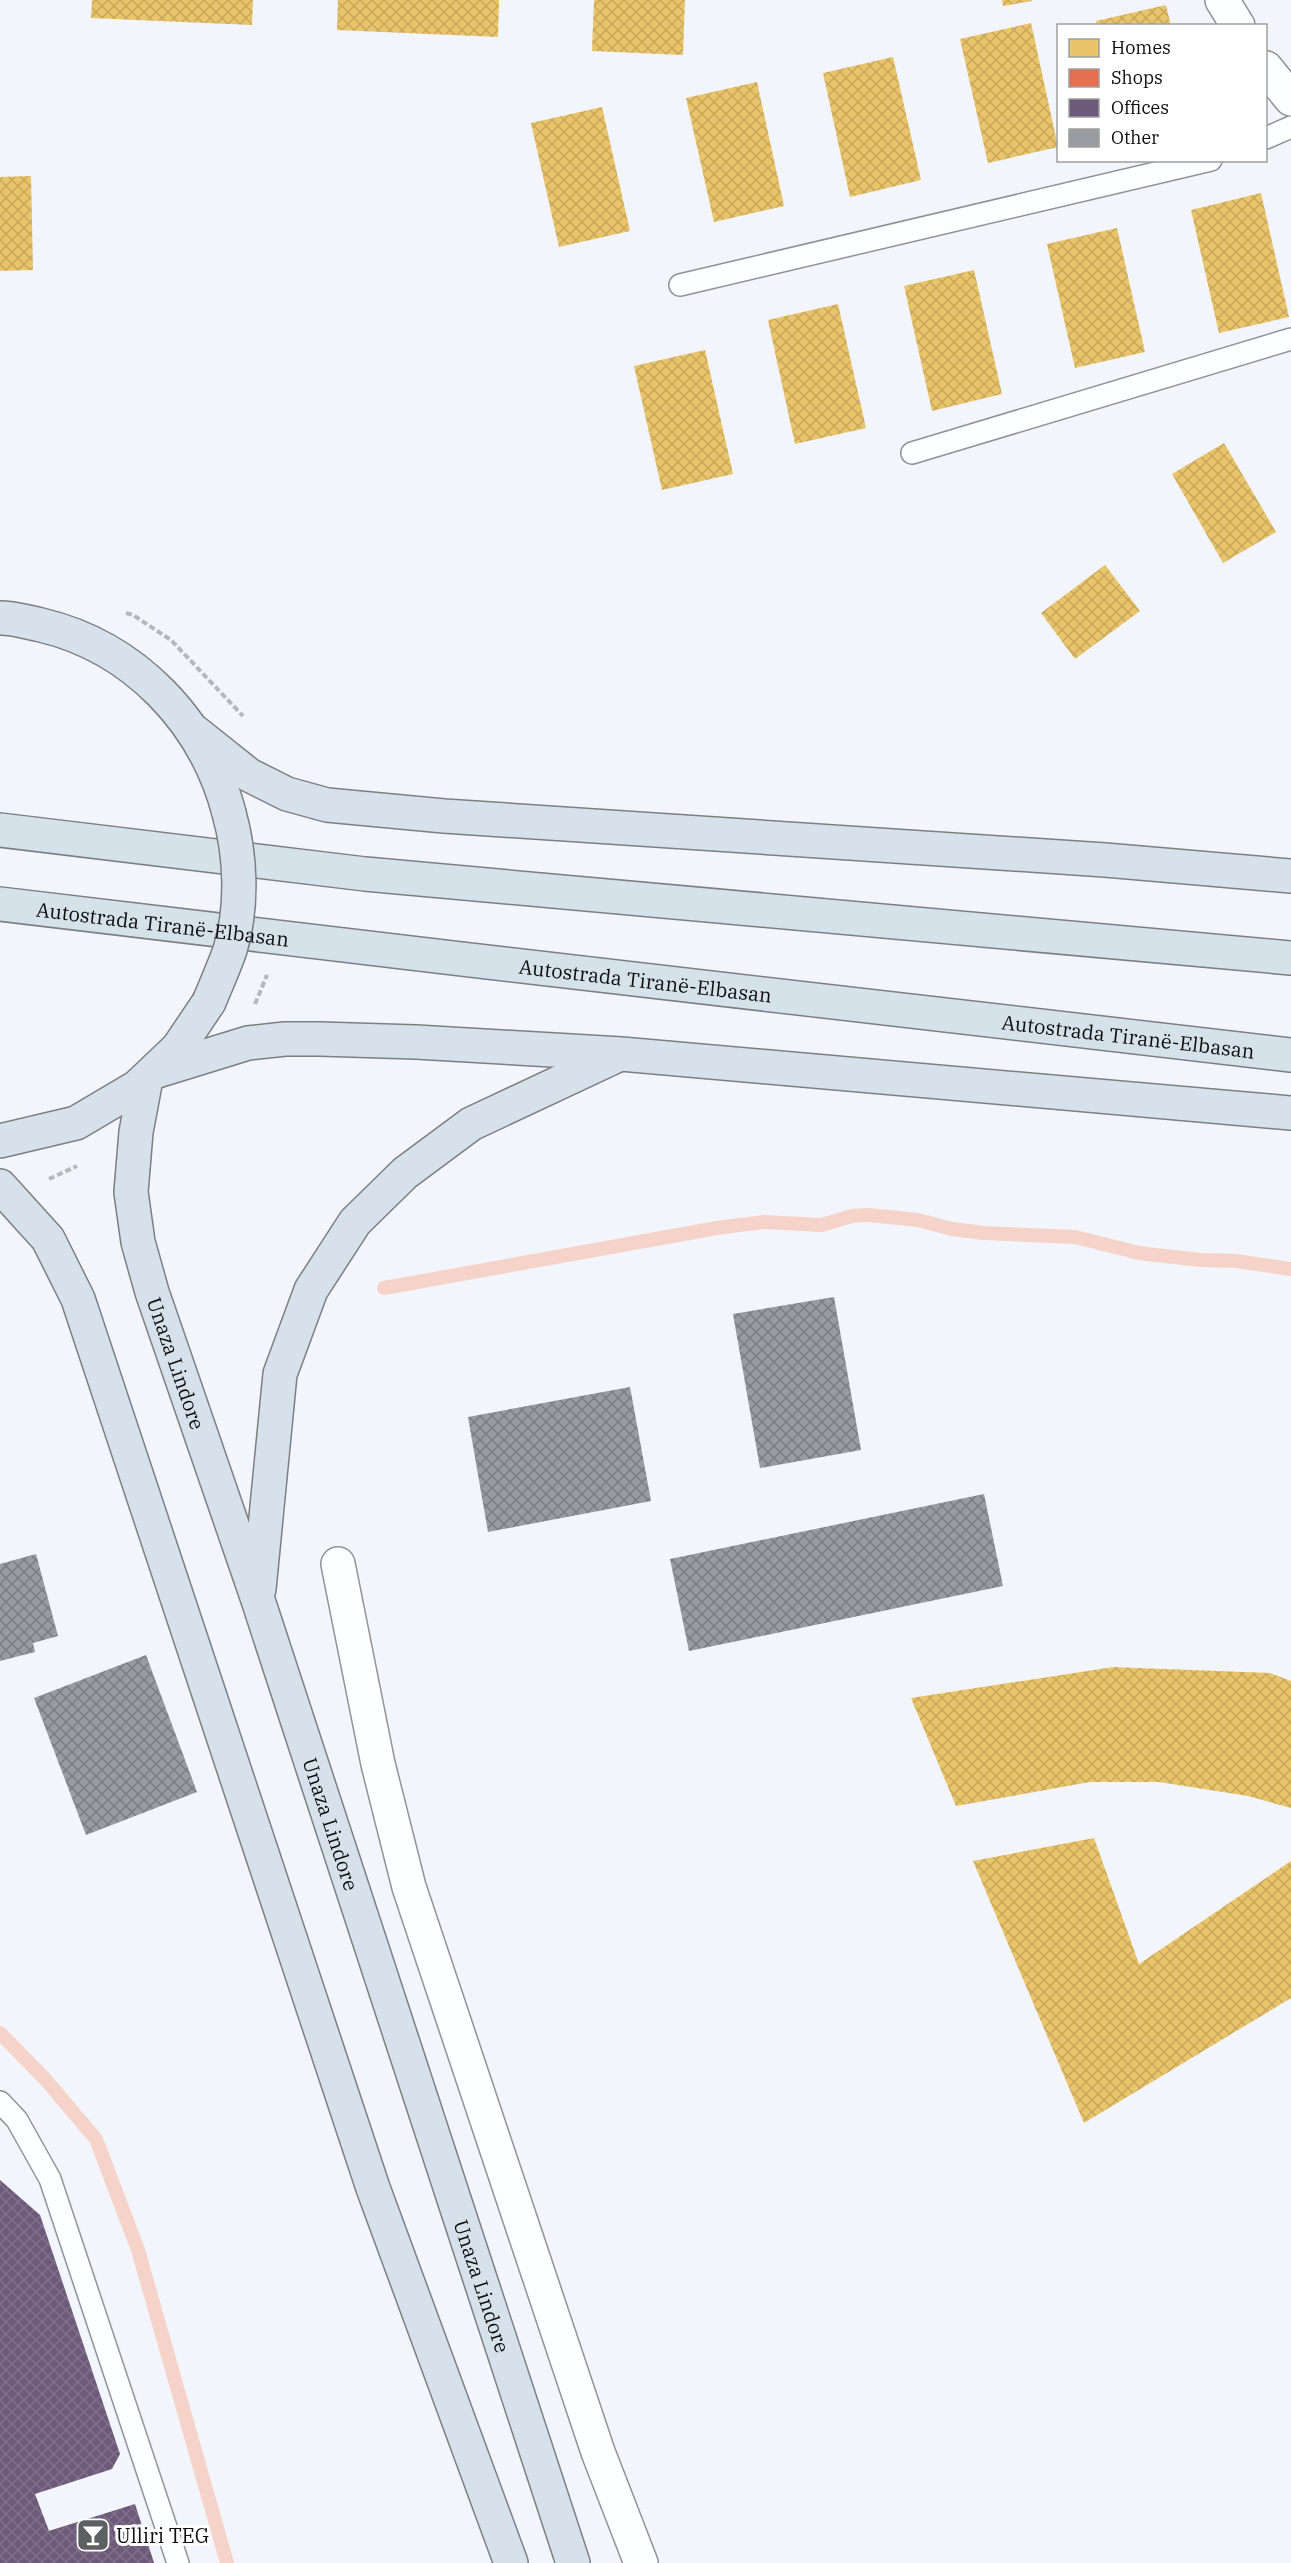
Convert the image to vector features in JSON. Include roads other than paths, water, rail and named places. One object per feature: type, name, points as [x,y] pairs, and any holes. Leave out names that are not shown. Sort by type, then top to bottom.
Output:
[{"type":"highway","points":[[0,618],[64,631],[114,654],[159,689],[195,732],[249,775],[287,794],[327,805],[444,816],[1093,859],[1291,876]]},
{"type":"highway","points":[[0,1140],[8,1141],[76,1123],[137,1088],[178,1048],[209,1002],[230,949],[239,893],[236,837],[221,782],[195,732]]},
{"type":"highway","points":[[0,830],[365,874],[1291,958]]},
{"type":"highway","name":"Autostrada Tiranë-Elbasan","points":[[0,904],[367,949],[718,987],[1291,1055]]},
{"type":"highway","points":[[150,1075],[248,1043],[285,1039],[416,1042],[621,1054],[1291,1113]]},
{"type":"highway","points":[[258,1600],[280,1374],[310,1290],[355,1222],[405,1173],[471,1124],[621,1054]]},
{"type":"highway","name":"Unaza Lindore","points":[[150,1075],[136,1132],[131,1192],[138,1242],[152,1292],[258,1600],[573,2563]]},
{"type":"highway","points":[[0,1186],[48,1239],[60,1257],[78,1299],[373,2188],[512,2563]]},
{"type":"street","points":[[1222,0],[1237,24]]},
{"type":"street","points":[[1267,69],[1291,99]]},
{"type":"street","points":[[338,1564],[378,1764],[409,1887],[598,2452],[642,2563]]},
{"type":"lane","points":[[1267,138],[1291,128]]},
{"type":"lane","points":[[680,285],[1203,162]]},
{"type":"lane","points":[[912,453],[1291,339]]},
{"type":"lane","points":[[0,2103],[18,2120],[50,2179],[178,2563]]},
{"type":"waterway","points":[[384,1288],[717,1228],[764,1222],[822,1225],[852,1216],[869,1215],[918,1220],[952,1229],[984,1233],[1075,1237],[1139,1253],[1200,1260],[1236,1261],[1291,1269]]},
{"type":"waterway","points":[[0,2033],[45,2079],[96,2139],[138,2250],[227,2563]]},
{"type":"place","name":"Ulliri TEG","points":[[93,2535]]}]
